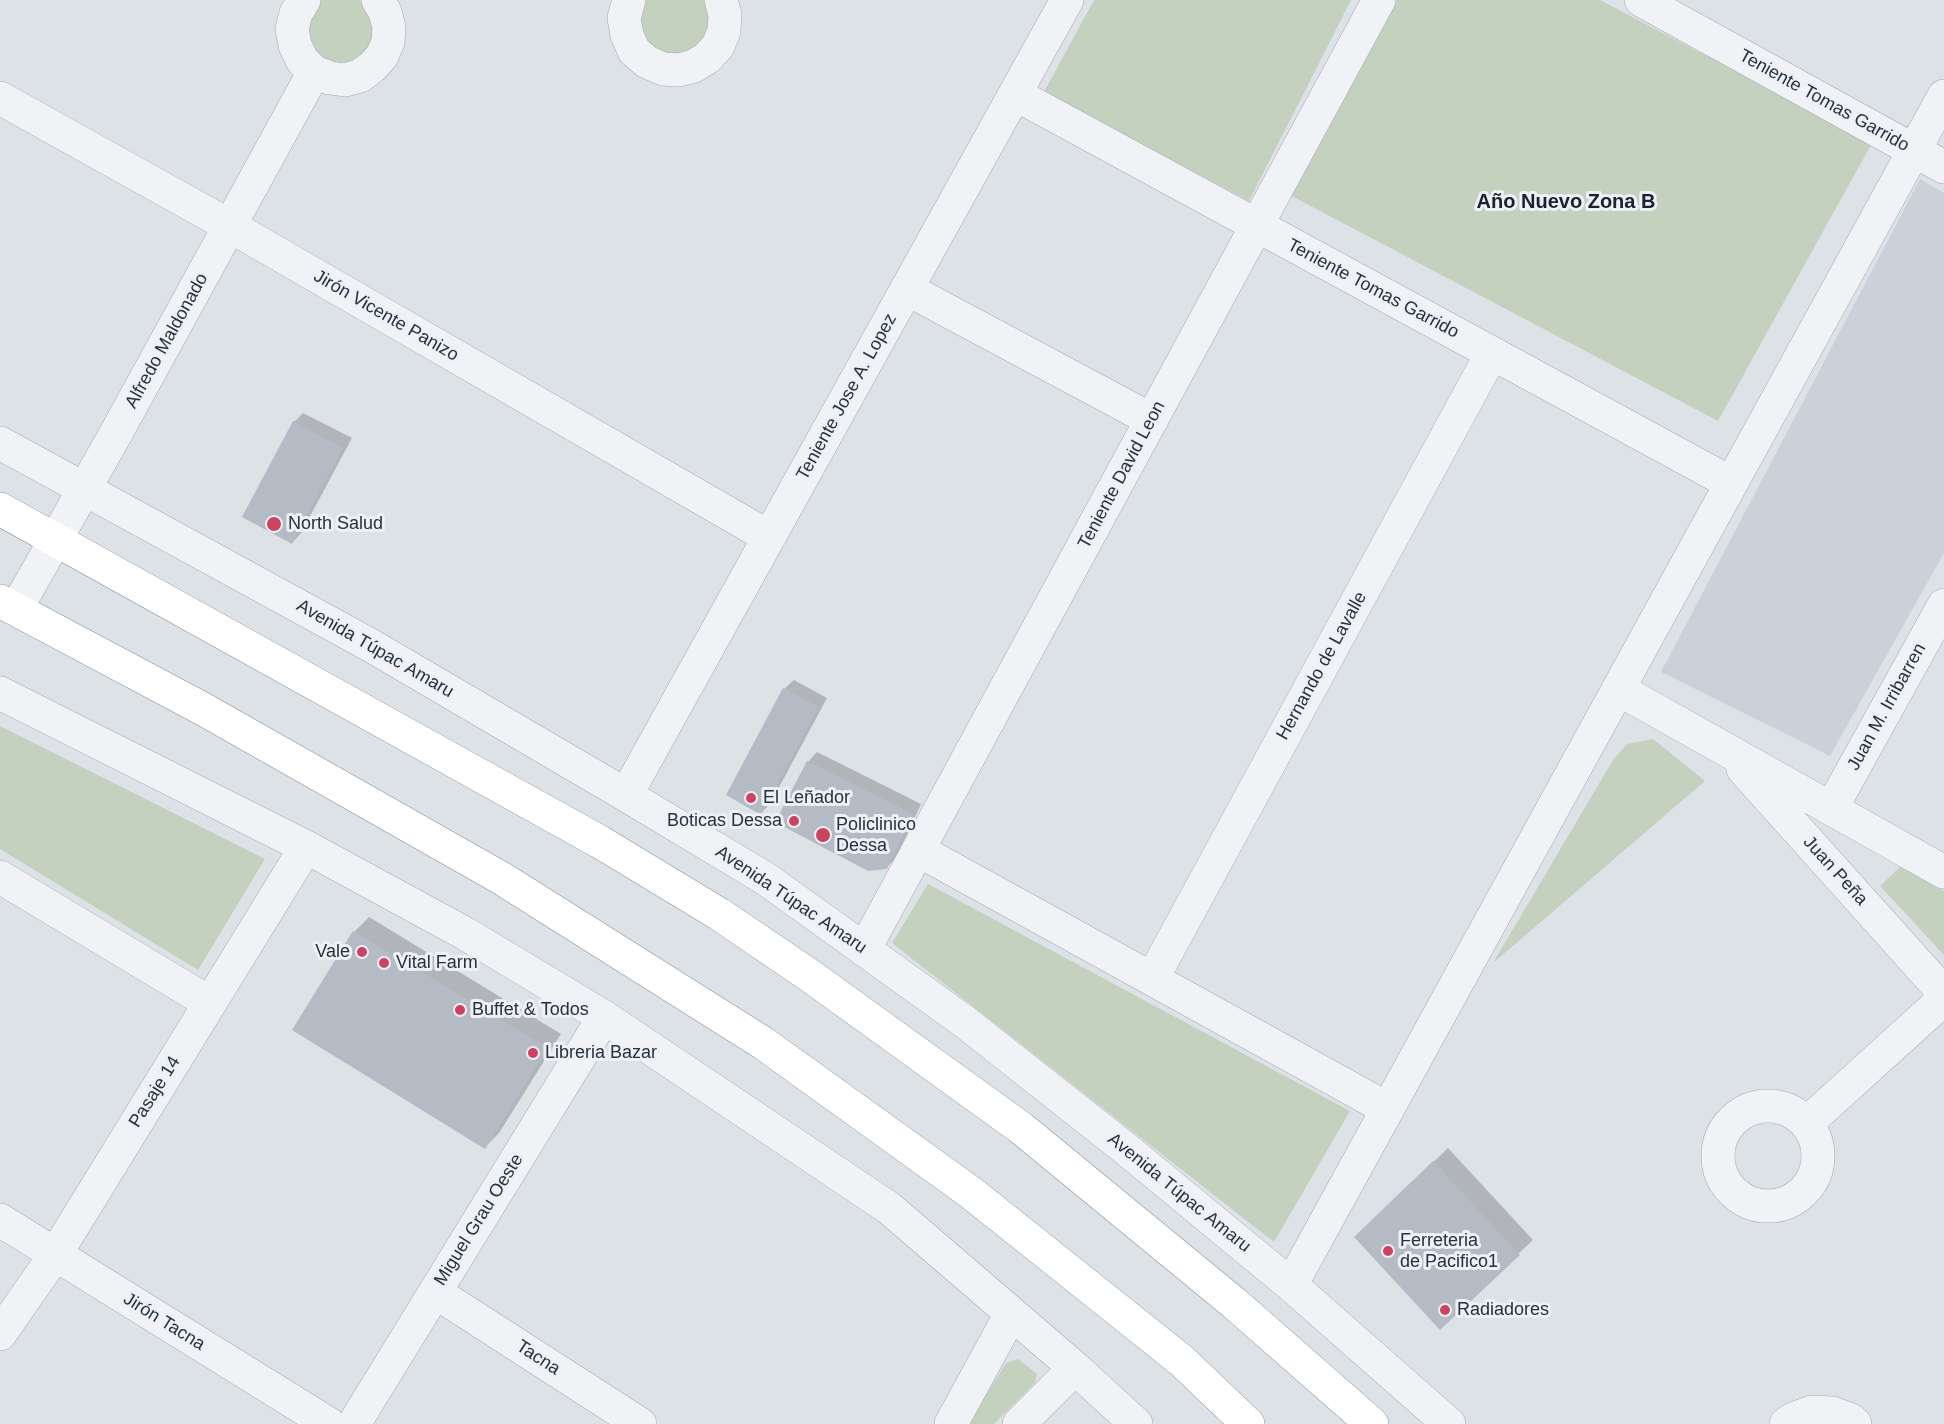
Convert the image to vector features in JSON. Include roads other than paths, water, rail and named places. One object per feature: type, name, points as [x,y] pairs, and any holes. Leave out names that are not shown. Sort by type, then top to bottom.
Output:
[{"type":"highway","points":[[0,509],[600,842],[719,914],[809,975],[1021,1128],[1234,1303],[1372,1424]]},
{"type":"highway","points":[[8,605],[203,709],[501,878],[764,1044],[970,1191],[1182,1361],[1248,1424]]},
{"type":"street","points":[[304,0],[296,13],[292,29],[295,45],[302,60],[314,72],[330,78],[345,80],[360,76],[372,68],[382,56],[388,42],[389,27],[385,12],[378,0]]},
{"type":"street","points":[[629,0],[624,18],[627,35],[634,51],[647,62],[663,69],[679,70],[694,66],[707,58],[718,46],[724,31],[725,15],[721,0]]},
{"type":"street","name":"Teniente Jose A. Lopez","points":[[626,795],[1067,0]]},
{"type":"street","name":"Teniente David Leon","points":[[864,950],[1379,0]]},
{"type":"street","name":"Teniente Tomas Garrido","points":[[1661,5],[1944,167]]},
{"type":"street","name":"Alfredo Maldonado","points":[[8,605],[57,539],[314,72]]},
{"type":"street","name":"Teniente Tomas Garrido","points":[[1015,94],[1731,483]]},
{"type":"street","points":[[1291,1285],[1944,96]]},
{"type":"street","name":"Jirón Vicente Panizo","points":[[0,98],[230,226],[769,537]]},
{"type":"street","points":[[907,289],[1152,420]]},
{"type":"street","name":"Hernando de Lavalle","points":[[1152,979],[1492,353]]},
{"type":"street","name":"Avenida Túpac Amaru","points":[[0,443],[370,645],[766,879],[965,1022],[1091,1121],[1291,1285],[1449,1424]]},
{"type":"street","name":"Juan M. Irribarren","points":[[1831,809],[1944,605]]},
{"type":"street","name":"Juan Peña","points":[[1618,689],[1944,872]]},
{"type":"street","points":[[0,693],[306,847],[466,934],[604,1017],[889,1208],[1075,1368],[1136,1424]]},
{"type":"street","name":"Juan Peña","points":[[1726,750],[1944,993]]},
{"type":"street","name":"Pasaje 14","points":[[0,1335],[55,1255],[306,847]]},
{"type":"street","points":[[918,850],[1388,1109]]},
{"type":"street","points":[[0,877],[210,1003]]},
{"type":"street","points":[[1807,1123],[1944,999]]},
{"type":"street","name":"Miguel Grau Oeste","points":[[354,1424],[604,1017]]},
{"type":"street","name":"Jirón Tacna","points":[[0,1221],[329,1424]]},
{"type":"street","name":"Tacna","points":[[435,1292],[640,1424]]},
{"type":"street","points":[[951,1424],[1011,1314]]},
{"type":"street","points":[[1019,1424],[1075,1368]]},
{"type":"street","points":[[1786,1424],[1793,1419],[1812,1413],[1832,1413],[1855,1424]]},
{"type":"place","name":"North Salud","points":[[274,524]]},
{"type":"place","name":"El Leñador","points":[[751,798]]},
{"type":"place","name":"Boticas Dessa","points":[[794,821]]},
{"type":"place","name":"Policlinico Dessa","points":[[823,835]]},
{"type":"place","name":"Vale","points":[[362,952]]},
{"type":"place","name":"Vital Farm","points":[[384,963]]},
{"type":"place","name":"Buffet & Todos","points":[[460,1010]]},
{"type":"place","name":"Libreria Bazar","points":[[533,1053]]},
{"type":"place","name":"Ferreteria de Pacifico1","points":[[1388,1251]]},
{"type":"place","name":"Radiadores","points":[[1445,1310]]},
{"type":"district","name":"Año Nuevo Zona B","points":[[1566,202]]}]
